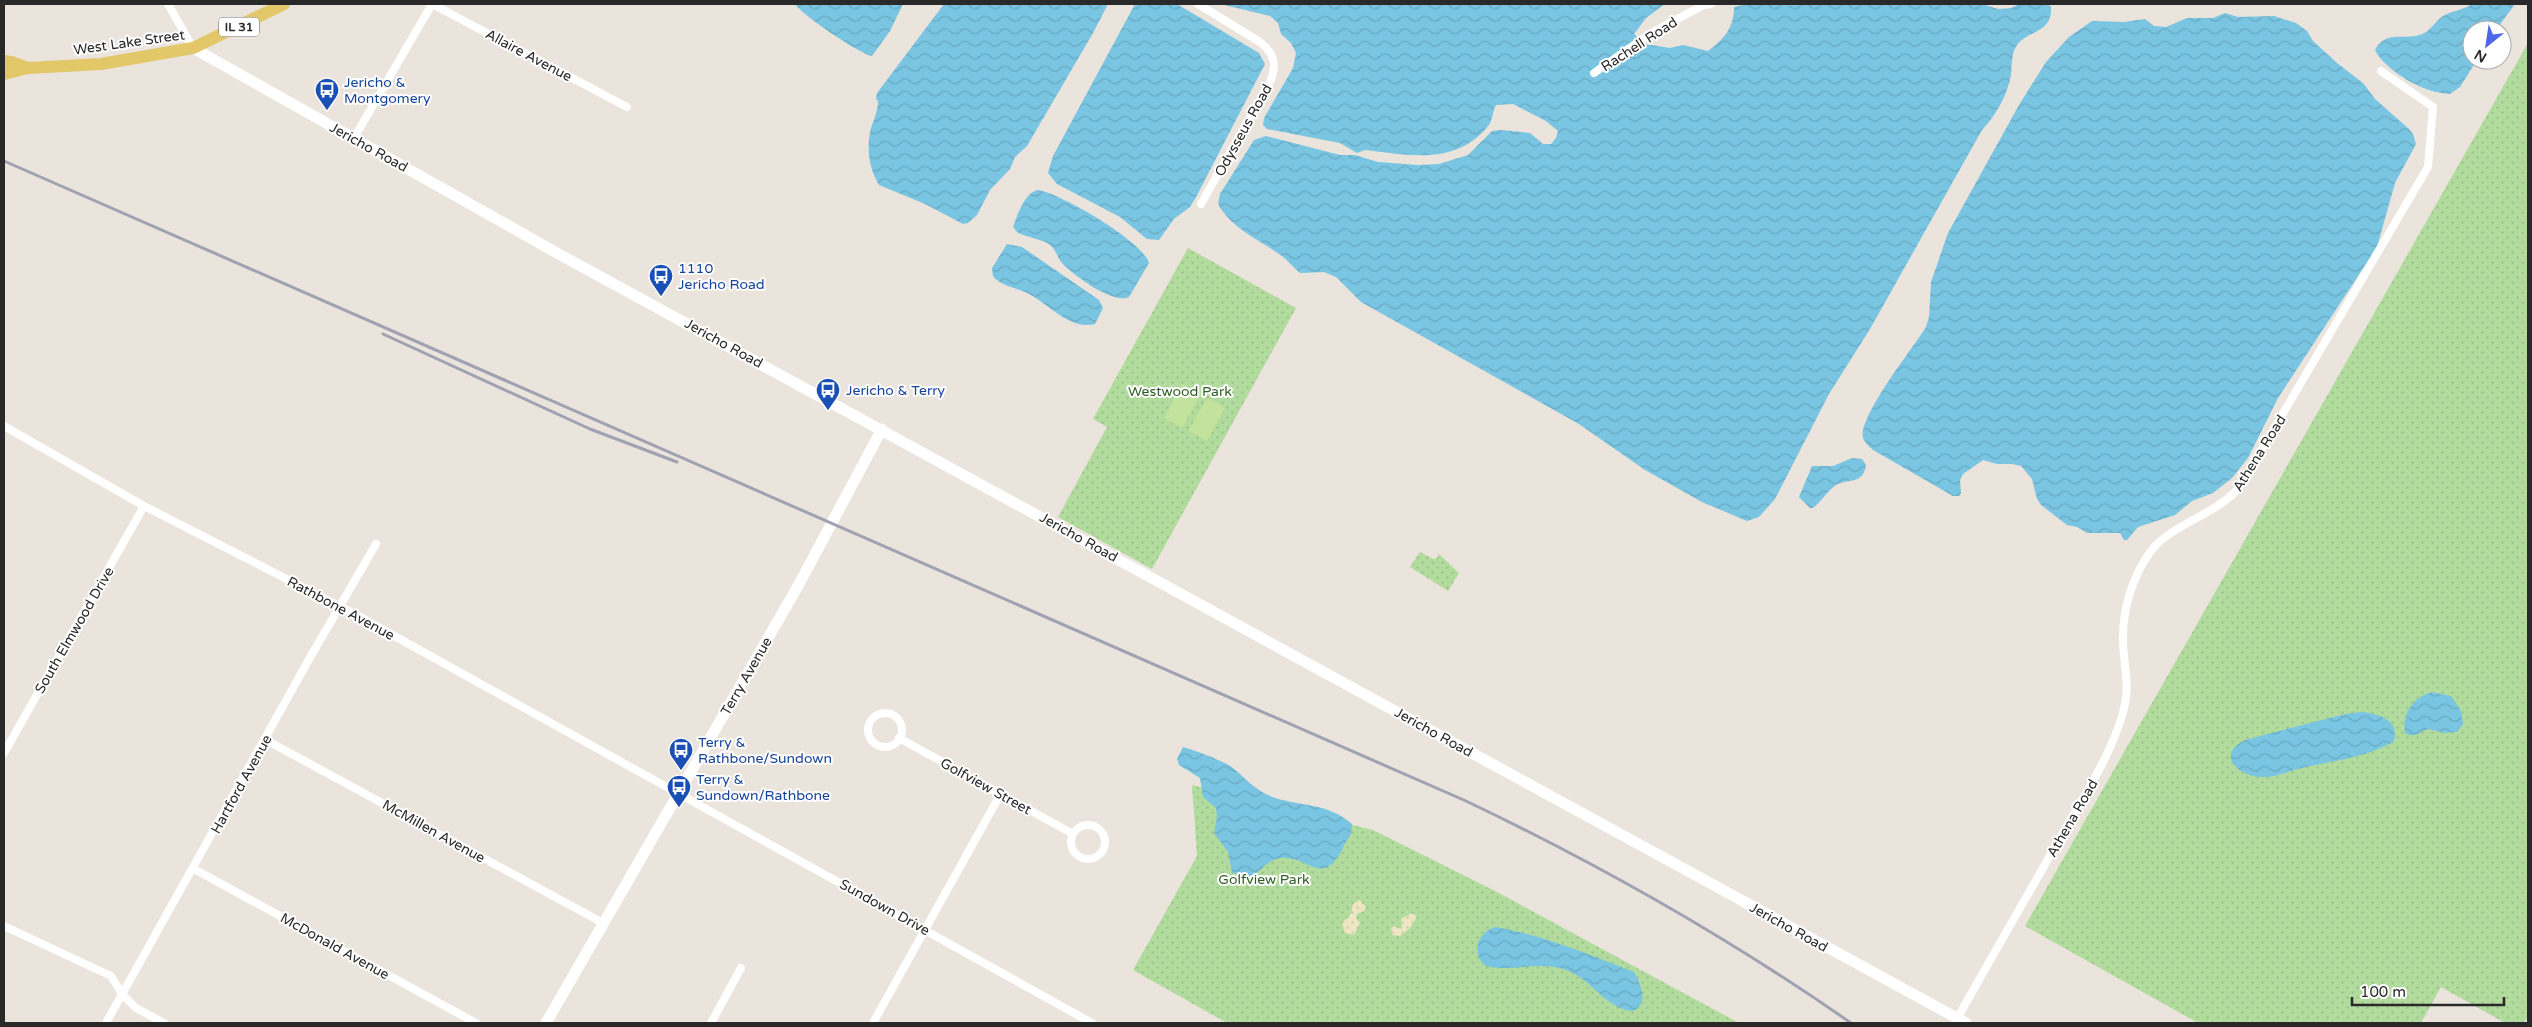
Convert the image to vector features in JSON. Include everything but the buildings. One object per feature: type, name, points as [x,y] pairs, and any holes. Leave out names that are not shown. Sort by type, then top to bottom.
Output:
[{"type":"main road","name":"West Lake Street","points":[[4,74],[28,68],[101,64],[193,48],[284,4]]},
{"type":"main road","name":"Jericho Road","points":[[193,48],[219,65],[354,138],[551,249],[1962,1021]]},
{"type":"main road","name":"West Lake Street","points":[[4,61],[28,68]]},
{"type":"main road","name":"Terry Avenue","points":[[546,1023],[798,586],[882,430]]},
{"type":"street","points":[[168,4],[193,48]]},
{"type":"street","points":[[354,138],[432,4]]},
{"type":"street","name":"Allaire Avenue","points":[[432,4],[627,107]]},
{"type":"street","name":"Odysseus Road","points":[[1198,4],[1268,48],[1275,64],[1275,71],[1270,82],[1202,204]]},
{"type":"street","name":"Rachell Road","points":[[1594,73],[1651,33],[1704,5],[1711,4]]},
{"type":"street","name":"Athena Road","points":[[1962,1021],[2110,750],[2127,697],[2128,684],[2124,644],[2126,609],[2132,585],[2151,550],[2161,540],[2218,507],[2239,488],[2428,167],[2433,107],[2381,71]]},
{"type":"street","name":"Rathbone Avenue","points":[[4,426],[144,506],[341,606],[678,792]]},
{"type":"street","name":"South Elmwood Drive","points":[[4,753],[144,506]]},
{"type":"street","name":"Hartford Avenue","points":[[106,1023],[376,544]]},
{"type":"street","points":[[883,713],[895,717],[901,726],[899,738],[888,747],[875,744],[868,734],[869,722],[876,715],[883,713]]},
{"type":"street","name":"Golfview Street","points":[[899,738],[1072,834]]},
{"type":"street","name":"McMillen Avenue","points":[[266,740],[603,923]]},
{"type":"street","name":"Sundown Drive","points":[[678,792],[926,930],[1083,1021],[1092,1023]]},
{"type":"street","points":[[872,1023],[926,930],[1000,795]]},
{"type":"street","points":[[1093,826],[1103,833],[1103,849],[1091,859],[1078,856],[1071,846],[1072,834],[1079,827],[1093,826]]},
{"type":"street","name":"McDonald Avenue","points":[[194,869],[476,1023]]},
{"type":"street","points":[[4,926],[111,976],[122,994],[136,1008],[164,1023]]},
{"type":"street","points":[[711,1023],[741,968]]},
{"type":"green space","points":[[2528,43],[2528,1016],[2524,1023],[2505,1023],[2441,987],[2421,1023],[2198,1023],[2025,926]]},
{"type":"green space","name":"Westwood Park","points":[[1188,248],[1296,308],[1152,569],[1058,517],[1107,427],[1093,419]]},
{"type":"green space","points":[[1182,384],[1201,394],[1182,428],[1164,418]]},
{"type":"green space","points":[[1207,398],[1225,408],[1207,441],[1188,431]]},
{"type":"green space","points":[[1420,552],[1433,559],[1437,558],[1439,554],[1459,573],[1448,591],[1410,567]]},
{"type":"green space","name":"Golfview Park","points":[[1192,785],[1373,830],[1495,891],[1739,1023],[1227,1023],[1133,970],[1197,856]]},
{"type":"sand","points":[[1360,900],[1366,907],[1364,911],[1357,914],[1356,918],[1360,923],[1354,935],[1345,933],[1342,923],[1351,914],[1353,904]]},
{"type":"sand","points":[[1412,913],[1417,917],[1410,928],[1400,936],[1392,935],[1391,928],[1394,926],[1402,929],[1401,919]]},
{"type":"water","points":[[795,4],[903,4],[890,31],[872,56],[856,49],[832,33]]},
{"type":"water","points":[[944,4],[1108,4],[1027,146],[1015,157],[1010,169],[990,190],[977,215],[968,223],[963,224],[925,204],[879,185],[871,165],[869,150],[869,135],[876,115],[878,101],[876,99],[877,93]]},
{"type":"water","points":[[1135,4],[1177,4],[1259,53],[1265,64],[1195,199],[1190,207],[1174,219],[1159,240],[1147,239],[1120,217],[1057,184],[1048,173],[1053,156]]},
{"type":"water","points":[[1220,4],[1665,4],[1646,18],[1634,34],[1645,44],[1670,48],[1683,45],[1708,51],[1719,42],[1730,27],[1734,7],[1749,4],[1982,4],[1998,9],[2011,8],[2019,4],[2047,4],[2051,7],[2048,22],[2044,27],[2022,40],[2015,48],[2009,83],[2000,105],[1982,130],[1870,329],[1829,394],[1775,499],[1759,517],[1747,521],[1702,502],[1645,470],[1579,424],[1361,302],[1336,277],[1324,272],[1300,273],[1282,256],[1230,220],[1218,204],[1220,194],[1254,140],[1266,136],[1340,155],[1355,155],[1378,162],[1418,165],[1439,164],[1468,155],[1492,131],[1530,133],[1543,144],[1551,144],[1556,138],[1558,131],[1546,121],[1513,104],[1496,105],[1488,126],[1475,139],[1461,147],[1431,155],[1365,150],[1357,153],[1340,143],[1267,129],[1263,125],[1264,118],[1293,68],[1296,53],[1291,43],[1281,34],[1278,23],[1270,16]]},
{"type":"water","points":[[2472,4],[2515,4],[2503,20],[2462,20],[2462,70],[2471,70],[2460,87],[2450,94],[2430,90],[2409,81],[2391,69],[2375,50],[2379,44],[2389,38],[2420,35],[2443,16]]},
{"type":"water","points":[[2225,13],[2238,17],[2274,16],[2296,23],[2307,31],[2313,41],[2337,63],[2363,83],[2375,99],[2409,129],[2413,134],[2416,144],[2395,183],[2377,247],[2278,398],[2248,458],[2232,478],[2213,493],[2192,501],[2175,515],[2138,527],[2127,540],[2124,540],[2120,533],[2087,533],[2077,527],[2067,525],[2041,505],[2037,499],[2032,479],[2021,466],[1997,464],[1983,460],[1963,474],[1960,480],[1961,493],[1959,496],[1953,496],[1873,450],[1863,438],[1864,428],[1877,399],[1926,327],[1929,317],[1931,282],[1948,233],[2019,105],[2046,62],[2069,37],[2092,21],[2124,22],[2145,19],[2154,26],[2166,27],[2187,18],[2213,18]]},
{"type":"water","points":[[1038,190],[1064,200],[1100,220],[1133,243],[1144,254],[1149,263],[1129,297],[1114,297],[1094,288],[1062,263],[1049,244],[1017,232],[1013,227],[1022,205],[1029,195]]},
{"type":"water","points":[[1007,244],[1022,247],[1099,300],[1103,308],[1095,324],[1085,325],[1067,319],[1033,296],[1003,284],[996,279],[993,276],[992,268]]},
{"type":"water","points":[[1852,458],[1862,459],[1866,465],[1862,476],[1836,485],[1813,508],[1810,508],[1799,497],[1812,466],[1833,466]]},
{"type":"water","points":[[2432,692],[2451,696],[2461,711],[2463,724],[2457,732],[2444,733],[2429,729],[2415,735],[2405,733],[2405,719],[2410,707],[2419,698]]},
{"type":"water","points":[[2361,712],[2381,716],[2387,720],[2394,729],[2393,742],[2358,756],[2269,777],[2256,777],[2248,774],[2234,765],[2231,759],[2231,753],[2236,746],[2245,740],[2345,714]]},
{"type":"water","points":[[1183,747],[1229,765],[1254,787],[1270,796],[1323,808],[1343,817],[1352,824],[1352,831],[1335,860],[1328,866],[1321,868],[1291,858],[1281,858],[1268,863],[1248,878],[1232,872],[1228,852],[1214,833],[1217,817],[1216,808],[1203,797],[1200,778],[1179,765],[1177,759]]},
{"type":"water","points":[[1495,927],[1547,940],[1634,972],[1642,993],[1641,1003],[1633,1011],[1624,1009],[1607,1000],[1578,976],[1558,968],[1537,966],[1496,968],[1486,966],[1478,956],[1478,944],[1484,934]]},
{"type":"railway","points":[[4,161],[1466,801],[1566,851],[1663,904],[1758,961],[1851,1023]]},
{"type":"railway","points":[[383,334],[590,429],[677,462]]},
{"type":"place","name":"Jericho & Montgomery","points":[[327,111]]},
{"type":"place","name":"1110 Jericho Road","points":[[661,297]]},
{"type":"place","name":"Jericho & Terry","points":[[828,411]]},
{"type":"place","name":"Terry & Rathbone/Sundown","points":[[681,771]]},
{"type":"place","name":"Terry & Sundown/Rathbone","points":[[679,808]]}]
